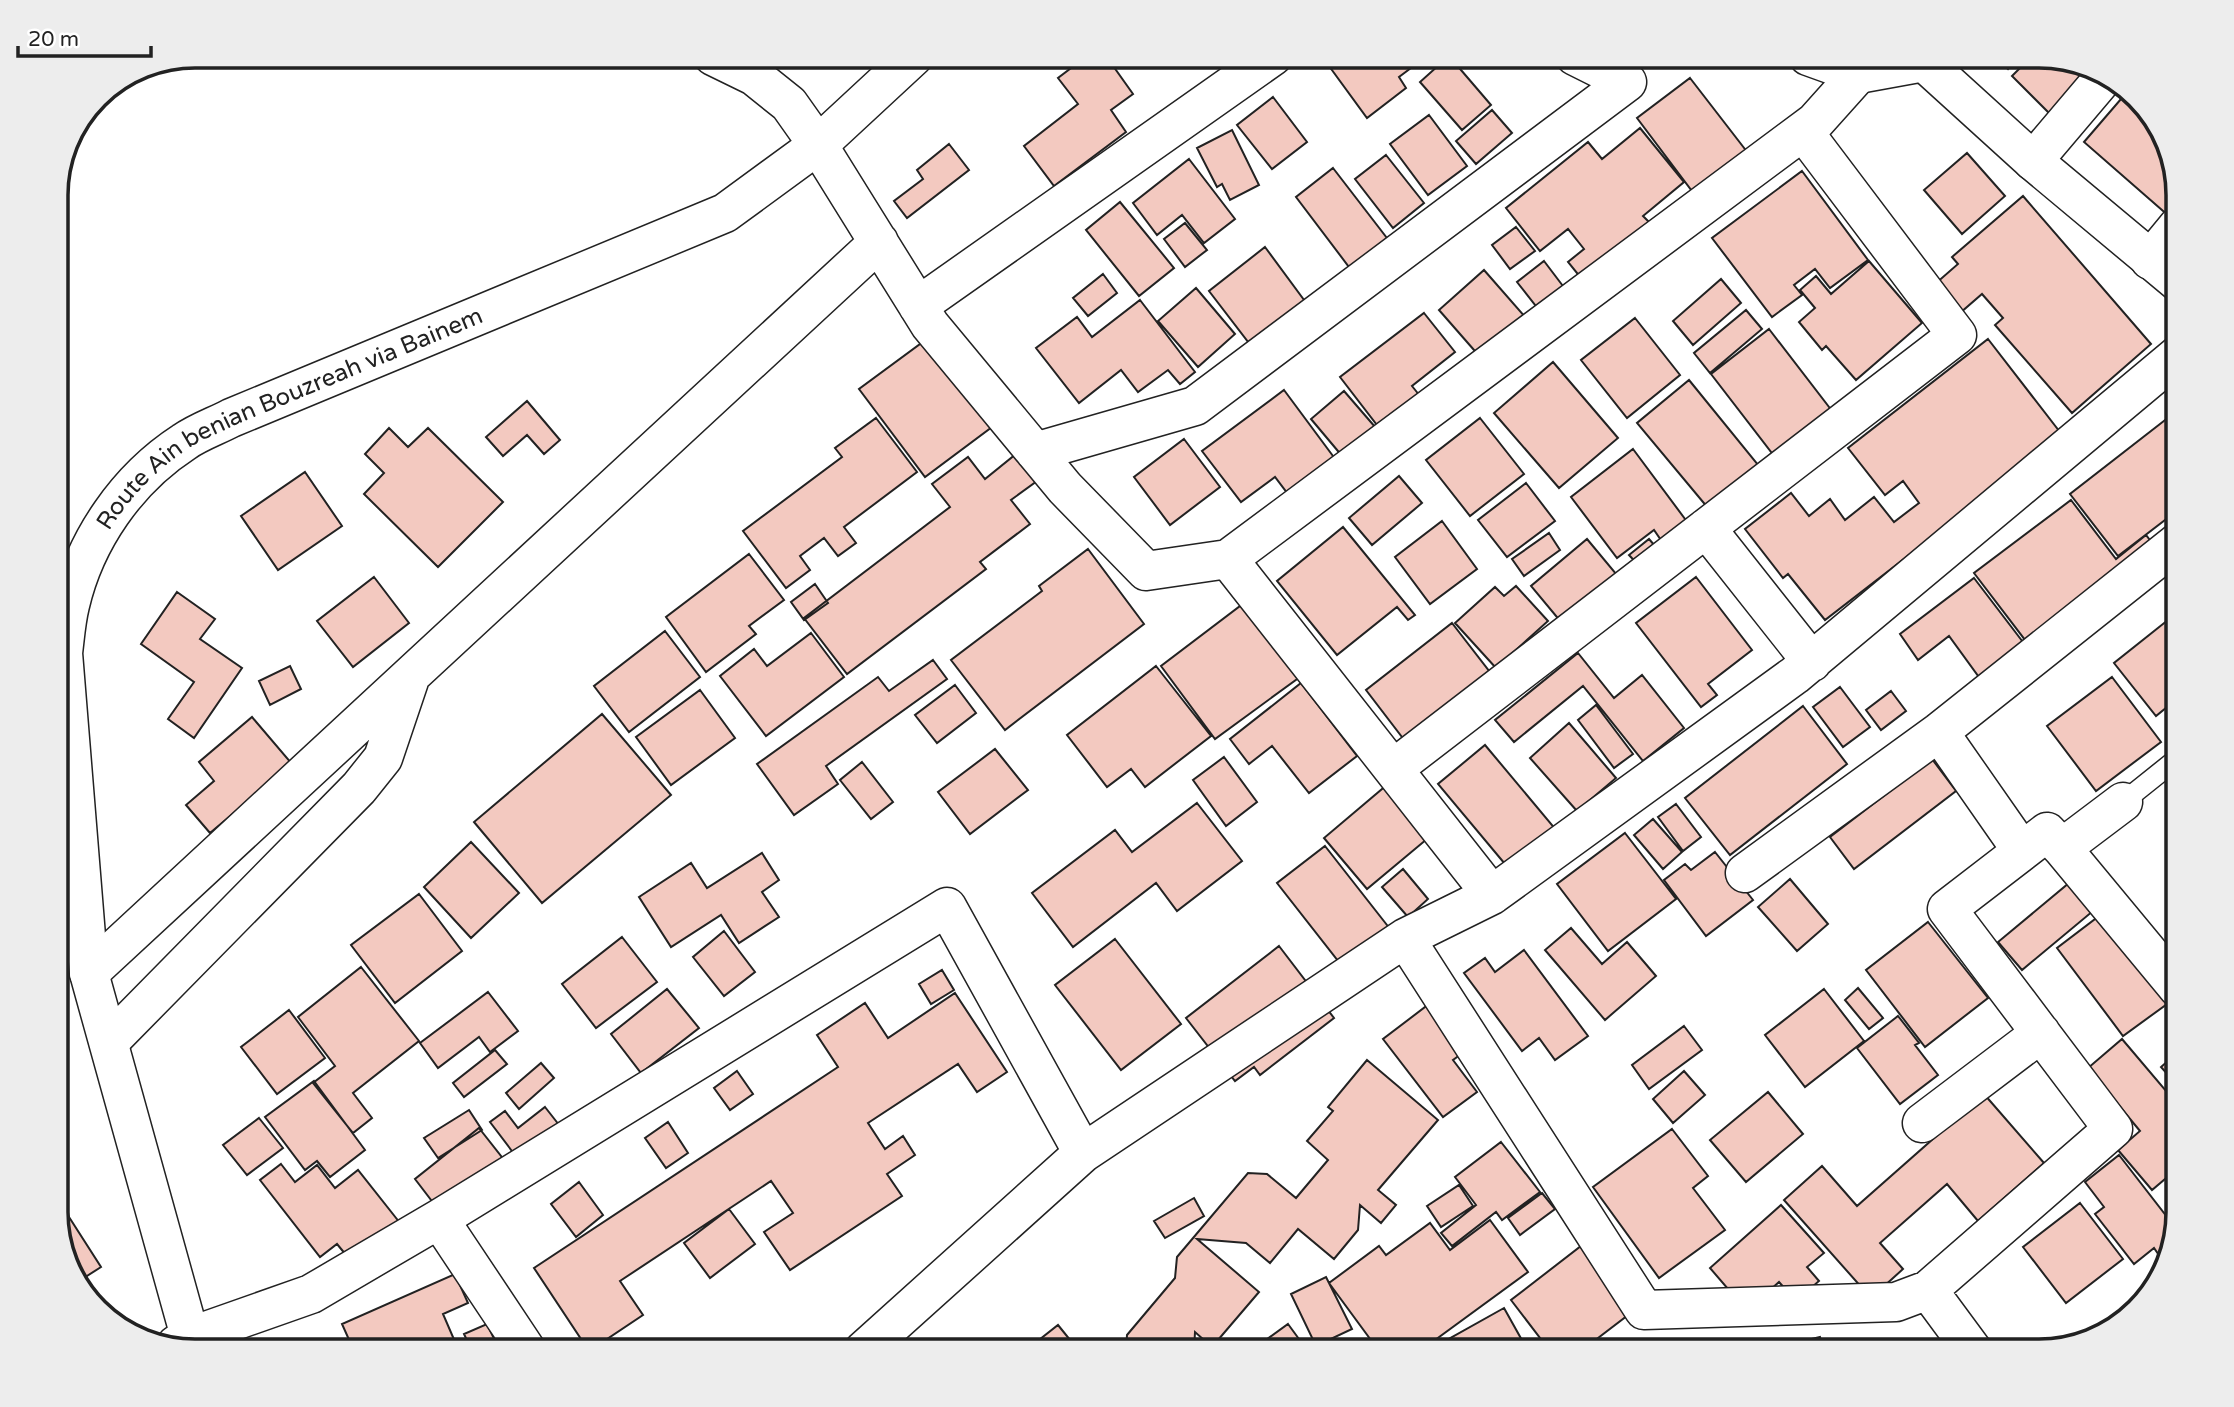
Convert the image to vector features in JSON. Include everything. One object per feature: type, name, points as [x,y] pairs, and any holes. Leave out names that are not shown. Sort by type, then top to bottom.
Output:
[{"type":"street","points":[[738,68],[754,76],[789,104],[818,145],[930,325],[1065,488],[1146,570],[1228,559],[1815,122],[1858,74]]},
{"type":"street","name":"Route Ain benian Bouzreah via Bainem","points":[[69,597],[108,516],[142,475],[184,442],[244,412],[725,213],[818,145],[901,68]]},
{"type":"street","points":[[918,306],[1256,68]]},
{"type":"street","points":[[1035,452],[1195,406],[1627,82],[1599,68]]},
{"type":"street","points":[[1841,68],[1858,74],[1885,68]]},
{"type":"street","points":[[1935,68],[2033,161],[2164,271]]},
{"type":"street","points":[[2033,161],[2099,83]]},
{"type":"street","points":[[1393,769],[1957,335],[1803,131]]},
{"type":"street","points":[[89,973],[879,242]]},
{"type":"street","points":[[876,1339],[1083,1153],[1405,938],[1492,895],[1812,662],[2165,366]]},
{"type":"street","points":[[1706,528],[1812,662]]},
{"type":"street","points":[[1745,873],[1939,733],[2165,552]]},
{"type":"street","points":[[1228,559],[1492,895]]},
{"type":"street","points":[[108,1042],[359,788],[383,758],[411,676]]},
{"type":"street","name":"Route Ain benian Bouzreah via Bainem","points":[[69,727],[89,973],[185,1338]]},
{"type":"street","points":[[1939,733],[2022,851]]},
{"type":"street","points":[[2062,848],[2123,802]]},
{"type":"street","points":[[1405,938],[1644,1310],[1896,1302],[1928,1290],[2113,1129],[1947,909],[2047,832],[2166,973]]},
{"type":"street","points":[[198,1339],[311,1294],[439,1219],[947,907],[1083,1153]]},
{"type":"street","points":[[1922,1123],[2041,1032]]},
{"type":"street","points":[[439,1219],[519,1339]]},
{"type":"street","points":[[1928,1290],[1964,1339]]},
{"type":"lane","points":[[2123,802],[2166,768]]},
{"type":"building","points":[[1071,68],[1115,68],[1133,94],[1111,110],[1126,132],[1054,186],[1024,146],[1078,104],[1058,78]]},
{"type":"building","points":[[1330,68],[1411,68],[1399,77],[1406,88],[1367,118]]},
{"type":"building","points":[[1436,68],[1459,68],[1491,105],[1462,130],[1420,82]]},
{"type":"building","points":[[2020,68],[2055,69],[2094,82],[2056,120],[2012,76]]},
{"type":"building","points":[[1690,78],[1758,166],[1704,207],[1637,118]]},
{"type":"building","points":[[1273,97],[1307,142],[1272,169],[1237,125]]},
{"type":"building","points":[[2122,100],[2144,125],[2159,154],[2165,187],[2165,213],[2084,142]]},
{"type":"building","points":[[1492,110],[1512,133],[1476,164],[1456,141]]},
{"type":"building","points":[[1429,115],[1467,166],[1428,195],[1390,144]]},
{"type":"building","points":[[1640,128],[1684,182],[1643,216],[1649,222],[1581,278],[1568,262],[1584,249],[1568,229],[1540,251],[1506,208],[1588,142],[1602,159]]},
{"type":"building","points":[[1232,130],[1259,185],[1230,200],[1222,184],[1217,187],[1197,148]]},
{"type":"building","points":[[949,144],[969,170],[907,218],[894,201],[923,179],[917,170]]},
{"type":"building","points":[[1967,153],[2005,196],[1962,234],[1924,190]]},
{"type":"building","points":[[1386,155],[1424,203],[1393,228],[1355,179]]},
{"type":"building","points":[[1189,159],[1235,219],[1204,243],[1182,215],[1157,235],[1133,203]]},
{"type":"building","points":[[1333,168],[1390,242],[1352,271],[1296,197]]},
{"type":"building","points":[[1802,171],[1868,260],[1830,288],[1815,269],[1794,285],[1802,295],[1772,317],[1712,238]]},
{"type":"building","points":[[2023,196],[2151,344],[2072,413],[1995,325],[2003,318],[1982,294],[1960,313],[1935,284],[1958,264],[1952,257]]},
{"type":"building","points":[[1120,202],[1174,268],[1139,296],[1086,230]]},
{"type":"building","points":[[1185,223],[1207,250],[1185,267],[1164,239]]},
{"type":"building","points":[[1516,227],[1535,251],[1510,269],[1492,245]]},
{"type":"building","points":[[1265,247],[1307,304],[1252,347],[1209,291]]},
{"type":"building","points":[[1544,261],[1569,294],[1543,315],[1517,282]]},
{"type":"building","points":[[1869,261],[1922,323],[1856,380],[1826,346],[1822,350],[1799,322],[1815,308],[1800,290],[1816,276],[1831,294]]},
{"type":"building","points":[[1484,270],[1540,334],[1495,374],[1439,310]]},
{"type":"building","points":[[1103,274],[1117,293],[1088,316],[1073,298]]},
{"type":"building","points":[[1721,279],[1741,303],[1693,345],[1673,321]]},
{"type":"building","points":[[1196,288],[1235,334],[1198,367],[1158,321]]},
{"type":"building","points":[[1140,300],[1195,372],[1180,384],[1168,370],[1138,392],[1121,370],[1079,403],[1036,348],[1077,317],[1092,337]]},
{"type":"building","points":[[1746,310],[1762,329],[1710,373],[1694,353]]},
{"type":"building","points":[[1424,313],[1455,352],[1412,386],[1428,406],[1387,438],[1340,377]]},
{"type":"building","points":[[1635,318],[1680,375],[1627,418],[1581,360]]},
{"type":"building","points":[[1769,329],[1839,420],[1781,465],[1711,374]]},
{"type":"building","points":[[931,336],[996,424],[925,477],[859,389]]},
{"type":"building","points":[[1988,339],[2063,436],[1825,620],[1788,574],[1783,578],[1745,529],[1791,493],[1809,516],[1830,499],[1845,520],[1874,497],[1894,522],[1919,503],[1903,481],[1885,495],[1848,448]]},
{"type":"building","points":[[1553,362],[1618,438],[1559,488],[1494,413]]},
{"type":"building","points":[[1689,380],[1759,466],[1708,508],[1637,423]]},
{"type":"building","points":[[1284,390],[1350,479],[1303,514],[1275,477],[1241,502],[1202,451]]},
{"type":"building","points":[[1344,391],[1382,435],[1348,463],[1311,419]]},
{"type":"building","points":[[527,401],[560,440],[544,454],[527,435],[503,456],[486,437]]},
{"type":"building","points":[[876,418],[917,472],[844,527],[856,543],[838,556],[824,538],[800,556],[810,570],[786,588],[743,531],[842,457],[835,448]]},
{"type":"building","points":[[1480,418],[1524,474],[1470,516],[1426,460]]},
{"type":"building","points":[[2165,420],[2165,520],[2118,556],[2070,494]]},
{"type":"building","points":[[389,428],[408,447],[428,428],[503,502],[438,567],[364,494],[384,473],[365,454]]},
{"type":"building","points":[[1184,439],[1220,487],[1170,525],[1134,477]]},
{"type":"building","points":[[1633,449],[1688,523],[1663,543],[1654,530],[1617,558],[1571,497]]},
{"type":"building","points":[[1016,454],[1037,481],[1011,500],[1030,524],[980,562],[986,569],[847,674],[804,618],[950,507],[932,484],[968,457],[985,479]]},
{"type":"building","points":[[305,472],[342,526],[278,570],[241,516]]},
{"type":"building","points":[[1399,476],[1422,503],[1372,545],[1349,518]]},
{"type":"building","points":[[1526,483],[1555,521],[1507,557],[1478,520]]},
{"type":"building","points":[[2071,500],[2116,559],[2146,535],[2165,560],[2038,657],[1974,573]]},
{"type":"building","points":[[1442,521],[1477,569],[1430,604],[1395,557]]},
{"type":"building","points":[[1343,527],[1415,615],[1408,620],[1397,607],[1337,655],[1277,581]]},
{"type":"building","points":[[1549,533],[1560,550],[1524,576],[1512,559]]},
{"type":"building","points":[[1587,539],[1627,587],[1571,634],[1531,586]]},
{"type":"building","points":[[1649,539],[1661,553],[1642,569],[1629,555]]},
{"type":"building","points":[[1088,549],[1144,624],[1005,730],[951,660],[1042,591],[1039,586]]},
{"type":"building","points":[[749,554],[784,600],[749,626],[756,634],[706,672],[666,617]]},
{"type":"building","points":[[374,577],[409,623],[353,667],[317,621]]},
{"type":"building","points":[[1696,577],[1752,650],[1708,684],[1717,695],[1701,707],[1636,623]]},
{"type":"building","points":[[1974,578],[2029,650],[1984,684],[1949,636],[1918,660],[1900,634]]},
{"type":"building","points":[[815,584],[828,603],[804,620],[791,602]]},
{"type":"building","points":[[1516,586],[1548,621],[1496,668],[1455,623],[1495,587],[1504,596]]},
{"type":"building","points":[[177,592],[215,619],[200,639],[242,668],[194,738],[168,719],[194,682],[141,644]]},
{"type":"building","points":[[1248,600],[1304,674],[1215,739],[1161,666]]},
{"type":"building","points":[[2165,622],[2166,708],[2156,716],[2114,663]]},
{"type":"building","points":[[1452,623],[1496,680],[1415,754],[1366,690]]},
{"type":"building","points":[[665,631],[700,677],[629,732],[594,686]]},
{"type":"building","points":[[811,633],[844,677],[766,736],[720,676],[754,649],[767,666]]},
{"type":"building","points":[[1578,653],[1614,698],[1642,675],[1684,728],[1643,761],[1583,686],[1514,742],[1495,720]]},
{"type":"building","points":[[933,660],[947,679],[826,766],[838,784],[794,815],[757,764],[878,677],[889,691]]},
{"type":"building","points":[[290,666],[301,689],[270,705],[259,681]]},
{"type":"building","points":[[1156,666],[1211,736],[1145,787],[1131,769],[1107,787],[1067,735]]},
{"type":"building","points":[[2112,677],[2161,742],[2096,791],[2047,726]]},
{"type":"building","points":[[1301,683],[1357,756],[1309,793],[1272,746],[1249,764],[1230,739]]},
{"type":"building","points":[[955,685],[976,713],[937,743],[915,715]]},
{"type":"building","points":[[1840,687],[1870,727],[1843,747],[1813,707]]},
{"type":"building","points":[[700,690],[735,738],[671,785],[636,737]]},
{"type":"building","points":[[1891,691],[1906,711],[1881,730],[1866,710]]},
{"type":"building","points":[[1596,705],[1633,754],[1614,768],[1578,720]]},
{"type":"building","points":[[1803,706],[1847,764],[1730,855],[1685,798]]},
{"type":"building","points":[[602,714],[671,795],[542,903],[474,822]]},
{"type":"building","points":[[252,717],[292,764],[210,833],[186,805],[214,781],[199,762]]},
{"type":"building","points":[[1569,723],[1616,778],[1577,811],[1530,758]]},
{"type":"building","points":[[1485,745],[1557,831],[1510,870],[1438,784]]},
{"type":"building","points":[[995,749],[1028,790],[970,834],[938,792]]},
{"type":"building","points":[[1224,757],[1257,802],[1226,826],[1193,780]]},
{"type":"building","points":[[1932,759],[1956,791],[1854,869],[1830,837]]},
{"type":"building","points":[[862,762],[893,802],[871,819],[840,780]]},
{"type":"building","points":[[1401,773],[1445,824],[1367,889],[1324,838]]},
{"type":"building","points":[[1197,803],[1242,861],[1177,911],[1156,883],[1073,947],[1032,893],[1115,830],[1132,852]]},
{"type":"building","points":[[1676,804],[1701,837],[1683,851],[1658,817]]},
{"type":"building","points":[[1653,819],[1682,852],[1663,869],[1634,835]]},
{"type":"building","points":[[1625,833],[1676,899],[1608,951],[1557,884]]},
{"type":"building","points":[[471,842],[519,893],[471,938],[424,887]]},
{"type":"building","points":[[1325,846],[1394,934],[1346,971],[1277,883]]},
{"type":"building","points":[[1715,852],[1753,900],[1706,936],[1664,880],[1685,864],[1691,870]]},
{"type":"building","points":[[762,853],[779,880],[762,892],[779,917],[739,943],[721,915],[671,947],[639,897],[691,863],[707,888]]},
{"type":"building","points":[[1403,869],[1428,899],[1408,917],[1382,887]]},
{"type":"building","points":[[1790,879],[1828,924],[1797,951],[1758,907]]},
{"type":"building","points":[[2069,883],[2093,911],[2022,970],[1998,942]]},
{"type":"building","points":[[419,894],[462,951],[395,1003],[351,945]]},
{"type":"building","points":[[2107,910],[2166,988],[2166,1005],[2123,1036],[2057,948]]},
{"type":"building","points":[[1928,922],[1988,998],[1925,1047],[1866,970]]},
{"type":"building","points":[[1571,928],[1602,964],[1627,942],[1656,976],[1605,1020],[1545,950]]},
{"type":"building","points":[[724,931],[755,972],[724,996],[693,957]]},
{"type":"building","points":[[622,937],[657,982],[596,1028],[562,984]]},
{"type":"building","points":[[1115,939],[1181,1024],[1121,1070],[1055,985]]},
{"type":"building","points":[[1279,946],[1334,1018],[1260,1075],[1254,1067],[1235,1081],[1186,1018]]},
{"type":"building","points":[[1524,950],[1588,1036],[1555,1060],[1539,1038],[1522,1051],[1464,973],[1485,958],[1495,972]]},
{"type":"building","points":[[361,967],[419,1041],[353,1093],[372,1118],[353,1133],[313,1083],[335,1066],[298,1017]]},
{"type":"building","points":[[942,970],[954,990],[931,1004],[919,984]]},
{"type":"building","points":[[1858,988],[1883,1018],[1869,1029],[1845,1000]]},
{"type":"building","points":[[667,989],[699,1028],[641,1073],[611,1034]]},
{"type":"building","points":[[1824,989],[1864,1041],[1805,1087],[1765,1035]]},
{"type":"building","points":[[488,992],[518,1031],[490,1052],[479,1037],[438,1068],[420,1043]]},
{"type":"building","points":[[955,993],[1007,1072],[977,1092],[958,1064],[868,1123],[885,1149],[903,1136],[915,1155],[887,1174],[902,1196],[790,1270],[764,1232],[793,1213],[771,1181],[620,1281],[643,1315],[607,1339],[581,1339],[534,1268],[838,1067],[817,1035],[865,1003],[888,1038]]},
{"type":"building","points":[[1429,1004],[1464,1052],[1453,1060],[1477,1092],[1443,1117],[1383,1039]]},
{"type":"building","points":[[289,1010],[325,1058],[277,1094],[241,1047]]},
{"type":"building","points":[[1898,1016],[1919,1043],[1915,1045],[1938,1075],[1900,1104],[1857,1048]]},
{"type":"building","points":[[1684,1026],[1702,1050],[1649,1089],[1632,1065]]},
{"type":"building","points":[[2122,1039],[2166,1091],[2166,1178],[2152,1190],[2118,1150],[2140,1131],[2088,1068]]},
{"type":"building","points":[[495,1050],[507,1064],[464,1097],[453,1083]]},
{"type":"building","points":[[1367,1060],[1438,1120],[1378,1190],[1396,1205],[1381,1223],[1360,1205],[1358,1230],[1334,1259],[1298,1229],[1270,1263],[1246,1243],[1197,1239],[1259,1292],[1219,1339],[1203,1339],[1195,1332],[1195,1339],[1127,1339],[1127,1335],[1175,1278],[1177,1257],[1248,1173],[1267,1174],[1296,1198],[1328,1160],[1307,1141],[1333,1111],[1328,1107]]},
{"type":"building","points":[[541,1063],[554,1078],[519,1109],[506,1093]]},
{"type":"building","points":[[737,1071],[753,1094],[730,1110],[714,1088]]},
{"type":"building","points":[[1684,1071],[1705,1095],[1673,1123],[1653,1099]]},
{"type":"building","points":[[314,1081],[365,1150],[330,1177],[317,1161],[305,1170],[265,1117]]},
{"type":"building","points":[[1768,1092],[1803,1134],[1746,1182],[1710,1140]]},
{"type":"building","points":[[1984,1094],[2044,1163],[1978,1221],[1947,1184],[1880,1243],[1903,1269],[1871,1298],[1784,1200],[1822,1166],[1857,1206]]},
{"type":"building","points":[[545,1107],[563,1130],[521,1163],[490,1122],[505,1111],[518,1128]]},
{"type":"building","points":[[469,1110],[482,1130],[438,1158],[424,1138]]},
{"type":"building","points":[[259,1118],[283,1148],[247,1175],[223,1145]]},
{"type":"building","points":[[668,1122],[688,1153],[666,1168],[645,1138]]},
{"type":"building","points":[[479,1128],[516,1175],[451,1226],[415,1179]]},
{"type":"building","points":[[1672,1129],[1708,1176],[1693,1188],[1725,1230],[1659,1278],[1593,1187]]},
{"type":"building","points":[[1501,1142],[1540,1192],[1502,1220],[1496,1212],[1452,1246],[1441,1233],[1476,1205],[1455,1177]]},
{"type":"building","points":[[2119,1155],[2166,1215],[2158,1254],[2154,1248],[2134,1264],[2095,1214],[2104,1207],[2085,1182]]},
{"type":"building","points":[[281,1164],[295,1182],[317,1165],[335,1188],[358,1170],[400,1223],[351,1261],[337,1244],[320,1257],[260,1180]]},
{"type":"building","points":[[579,1182],[603,1215],[576,1237],[551,1204]]},
{"type":"building","points":[[1459,1185],[1473,1206],[1441,1227],[1427,1206]]},
{"type":"building","points":[[1542,1193],[1555,1209],[1520,1235],[1508,1218]]},
{"type":"building","points":[[1194,1198],[1204,1216],[1165,1238],[1154,1221]]},
{"type":"building","points":[[2080,1203],[2123,1259],[2066,1303],[2023,1247]]},
{"type":"building","points":[[1781,1205],[1824,1253],[1807,1267],[1819,1281],[1796,1301],[1779,1282],[1747,1311],[1710,1268]]},
{"type":"building","points":[[729,1209],[755,1244],[710,1278],[684,1243]]},
{"type":"building","points":[[69,1217],[101,1267],[86,1276],[81,1268],[71,1236]]},
{"type":"building","points":[[1490,1220],[1528,1272],[1436,1339],[1370,1339],[1329,1283],[1379,1246],[1386,1255],[1430,1223],[1450,1250]]},
{"type":"building","points":[[1581,1246],[1632,1312],[1597,1339],[1541,1339],[1511,1300]]},
{"type":"building","points":[[455,1274],[468,1303],[443,1314],[454,1339],[349,1339],[342,1324]]},
{"type":"building","points":[[1326,1277],[1352,1329],[1331,1339],[1313,1339],[1291,1294]]},
{"type":"building","points":[[1504,1308],[1521,1339],[1449,1339]]},
{"type":"building","points":[[487,1324],[494,1339],[466,1339],[464,1334]]},
{"type":"building","points":[[1288,1324],[1299,1339],[1267,1339]]},
{"type":"building","points":[[1058,1325],[1069,1339],[1040,1339]]}]
